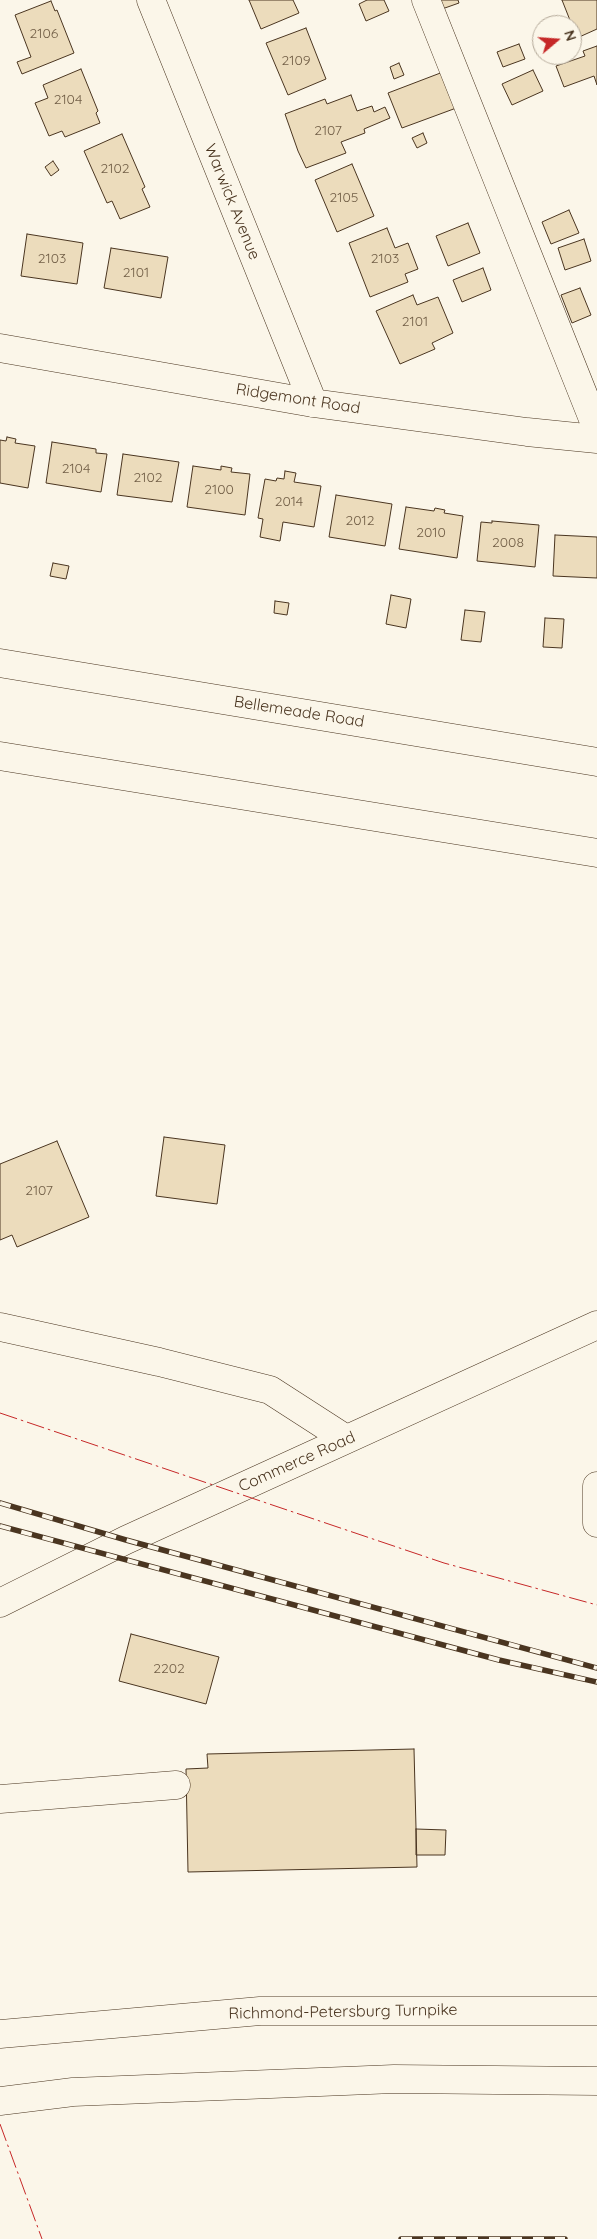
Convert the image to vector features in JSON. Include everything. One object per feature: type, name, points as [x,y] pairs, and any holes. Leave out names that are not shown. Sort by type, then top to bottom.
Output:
[{"type":"main road","name":"Warwick Avenue","points":[[151,0],[313,403]]},
{"type":"main road","points":[[426,0],[597,429]]},
{"type":"main road","name":"Ridgemont Road","points":[[0,348],[313,403],[527,432],[597,439]]},
{"type":"main road","name":"Bellemeade Road","points":[[0,663],[597,762]]},
{"type":"main road","points":[[0,756],[597,853]]},
{"type":"main road","name":"Commerce Road","points":[[0,1603],[126,1540],[597,1326]]},
{"type":"main road","points":[[0,1327],[159,1362],[270,1390],[346,1440]]},
{"type":"main road","points":[[597,1486],[597,1523]]},
{"type":"main road","points":[[0,1799],[176,1785]]},
{"type":"main road","name":"Richmond-Petersburg Turnpike","points":[[0,2034],[260,2011],[597,2010]]},
{"type":"main road","points":[[0,2101],[73,2092],[394,2079],[597,2081]]},
{"type":"building","points":[[249,0],[293,0],[299,13],[261,29]]},
{"type":"building","points":[[367,0],[384,0],[389,11],[366,21],[359,4]]},
{"type":"building","points":[[439,0],[458,0],[459,3],[442,9]]},
{"type":"building","points":[[562,0],[597,0],[597,29],[582,36],[582,15],[568,15]]},
{"type":"building","points":[[51,1],[55,11],[57,10],[74,53],[22,74],[17,62],[31,57],[15,15]]},
{"type":"building","points":[[306,28],[326,79],[288,95],[266,43]]},
{"type":"building","points":[[519,44],[525,59],[503,67],[497,52]]},
{"type":"building","points":[[597,46],[597,85],[594,76],[564,87],[556,66],[582,65],[582,57],[585,56],[583,51]]},
{"type":"building","points":[[399,63],[404,75],[394,79],[390,67]]},
{"type":"building","points":[[81,69],[98,111],[96,113],[100,123],[65,137],[62,131],[49,136],[35,103],[48,98],[43,85]]},
{"type":"building","points":[[533,70],[543,91],[512,105],[502,84]]},
{"type":"building","points":[[443,72],[459,107],[402,128],[388,93]]},
{"type":"building","points":[[351,95],[357,111],[372,106],[374,112],[385,107],[390,118],[364,129],[365,133],[341,142],[346,153],[306,168],[285,114],[325,99],[327,104]]},
{"type":"building","points":[[423,133],[427,143],[417,148],[412,138]]},
{"type":"building","points":[[122,134],[145,187],[142,189],[150,207],[120,219],[112,201],[107,203],[84,151]]},
{"type":"building","points":[[53,161],[59,170],[51,176],[45,167]]},
{"type":"building","points":[[352,164],[374,216],[337,232],[315,180]]},
{"type":"building","points":[[569,210],[579,233],[551,244],[542,222]]},
{"type":"building","points":[[468,223],[480,253],[448,266],[436,236]]},
{"type":"building","points":[[387,228],[395,248],[408,243],[418,269],[405,274],[408,282],[370,297],[349,243]]},
{"type":"building","points":[[27,234],[83,243],[77,284],[21,276]]},
{"type":"building","points":[[584,239],[591,261],[565,270],[558,248]]},
{"type":"building","points":[[111,248],[168,257],[161,298],[104,288]]},
{"type":"building","points":[[483,268],[491,290],[462,302],[453,280]]},
{"type":"building","points":[[580,288],[591,315],[572,323],[561,295]]},
{"type":"building","points":[[413,295],[417,305],[438,297],[453,333],[432,343],[435,349],[400,364],[376,311]]},
{"type":"building","points":[[7,437],[16,439],[15,443],[35,446],[28,488],[0,483],[0,440],[6,441]]},
{"type":"building","points":[[52,442],[96,449],[96,453],[107,454],[101,492],[46,483]]},
{"type":"building","points":[[123,454],[179,462],[172,502],[117,495]]},
{"type":"building","points":[[193,466],[221,470],[221,466],[232,468],[231,472],[250,474],[245,515],[187,507]]},
{"type":"building","points":[[285,471],[296,473],[294,482],[321,486],[314,527],[283,522],[280,541],[260,537],[263,519],[258,518],[265,479],[276,481],[277,478],[284,479]]},
{"type":"building","points":[[336,495],[392,504],[385,546],[329,537]]},
{"type":"building","points":[[406,507],[434,511],[435,508],[445,510],[444,513],[463,516],[457,558],[399,549]]},
{"type":"building","points":[[492,521],[539,525],[535,567],[477,561],[481,522],[492,523]]},
{"type":"building","points":[[555,535],[597,537],[597,578],[553,576]]},
{"type":"building","points":[[53,563],[69,566],[66,579],[50,576]]},
{"type":"building","points":[[391,595],[411,599],[406,628],[386,624]]},
{"type":"building","points":[[275,601],[289,603],[287,615],[274,613]]},
{"type":"building","points":[[465,610],[485,612],[481,642],[461,640]]},
{"type":"building","points":[[545,618],[564,619],[562,648],[543,647]]},
{"type":"building","points":[[164,1137],[225,1145],[217,1204],[156,1196]]},
{"type":"building","points":[[57,1141],[89,1217],[17,1247],[12,1235],[0,1240],[0,1164]]},
{"type":"building","points":[[131,1634],[219,1657],[206,1704],[119,1681]]},
{"type":"building","points":[[414,1749],[417,1867],[188,1872],[186,1769],[208,1768],[207,1754]]},
{"type":"building","points":[[416,1829],[446,1830],[445,1855],[416,1855]]},
{"type":"railway","points":[[0,1503],[126,1540],[597,1668]]},
{"type":"railway","points":[[0,1526],[499,1660],[597,1682]]},
{"type":"railway","points":[[401,2239],[565,2239]]},
{"type":"power","points":[[0,1413],[444,1563],[597,1605]]},
{"type":"power","points":[[0,2124],[42,2239]]}]
